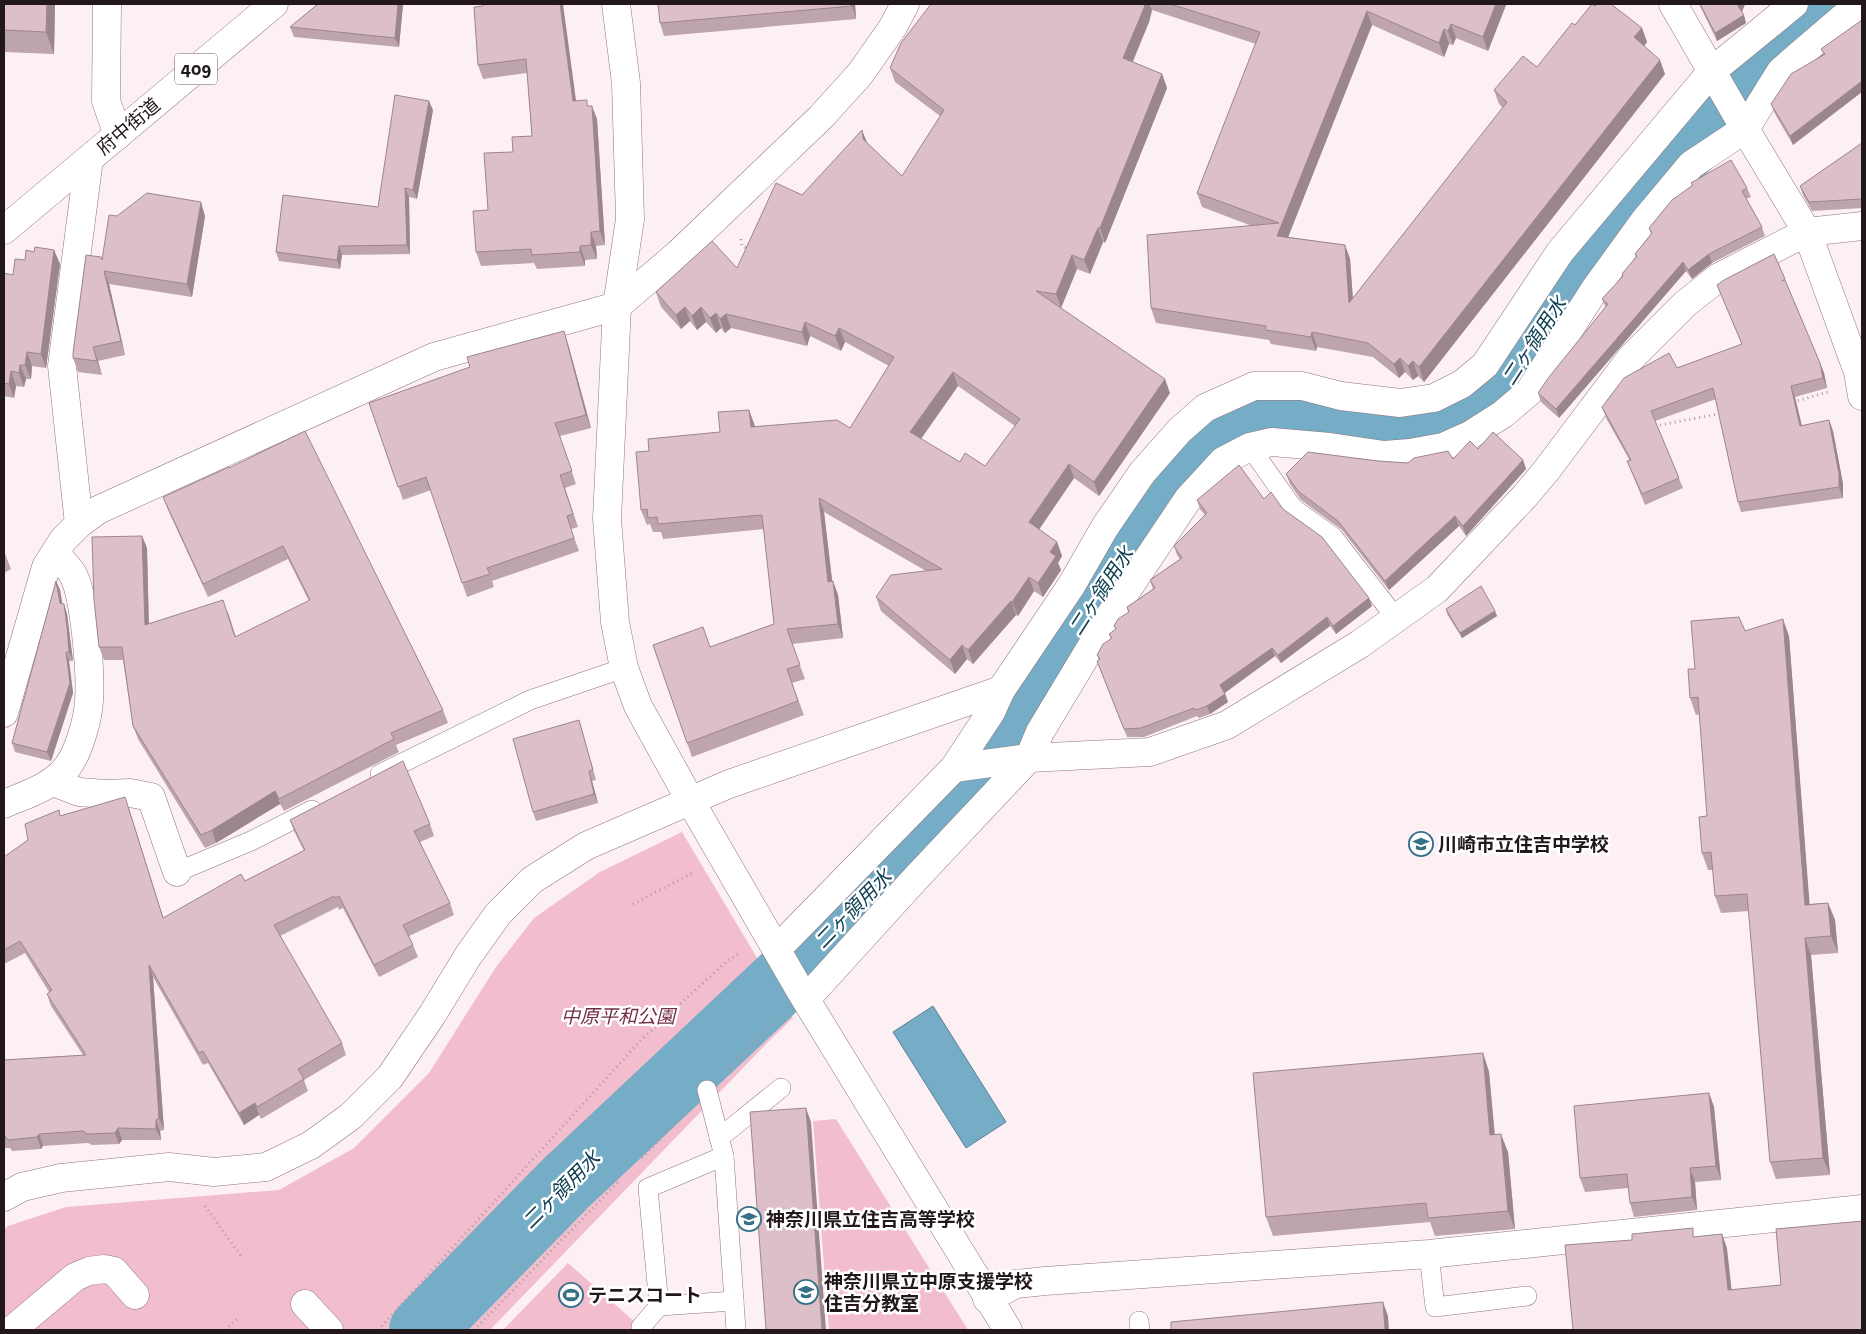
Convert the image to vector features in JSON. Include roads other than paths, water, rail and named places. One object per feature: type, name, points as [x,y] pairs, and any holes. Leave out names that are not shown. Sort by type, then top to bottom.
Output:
[{"type":"main road","points":[[107,4],[106,101],[118,135]]},
{"type":"main road","name":"府中街道","points":[[4,230],[274,4]]},
{"type":"main road","points":[[616,4],[626,83],[630,219],[617,306],[607,519],[615,622],[624,668],[638,706],[691,802],[804,995],[987,1299],[1008,1330]]},
{"type":"main road","points":[[4,713],[46,567],[63,540],[79,524],[98,510],[434,357],[617,306],[678,254],[820,117],[860,74],[894,27],[905,4]]},
{"type":"main road","points":[[1673,4],[1807,232],[1858,372],[1861,390]]},
{"type":"main road","points":[[779,952],[954,768],[992,712],[1001,690],[1071,586],[1105,527],[1142,473],[1179,431],[1205,408],[1254,386],[1302,386],[1341,396],[1400,403],[1434,398],[1462,384],[1485,365],[1560,252],[1712,71],[1794,4]]},
{"type":"main road","points":[[804,995],[1029,758],[1040,732],[1111,614],[1188,499],[1223,461],[1250,447],[1272,442],[1330,447],[1384,455],[1410,454],[1443,447],[1470,435],[1504,414],[1529,392],[1595,289],[1644,220],[1691,165],[1745,129],[1782,72],[1859,4]]},
{"type":"main road","points":[[79,524],[62,366],[89,158]]},
{"type":"main road","points":[[954,768],[1029,758],[1150,752],[1227,725],[1360,644],[1437,589],[1546,471],[1631,358],[1684,304],[1719,277],[1807,232],[1862,226]]},
{"type":"main road","points":[[4,804],[53,782],[69,765],[80,741],[89,702],[82,603],[73,574],[54,553]]},
{"type":"main road","points":[[4,1197],[22,1187],[61,1178],[169,1167],[214,1172],[266,1167],[311,1145],[351,1116],[390,1077],[432,1015],[468,956],[498,914],[532,880],[586,846],[729,784],[1001,690]]},
{"type":"main road","points":[[53,782],[79,792],[130,793],[151,797],[176,872]]},
{"type":"main road","points":[[987,1299],[1016,1284],[1045,1281],[1429,1254],[1862,1210]]},
{"type":"main road","points":[[12,1330],[75,1278],[89,1271],[104,1269],[114,1271],[135,1296]]},
{"type":"main road","points":[[305,1304],[329,1330]]},
{"type":"lane","points":[[1250,447],[1293,508],[1333,537],[1396,618]]},
{"type":"lane","points":[[362,784],[530,700],[624,668]]},
{"type":"lane","points":[[176,872],[251,841],[328,801]]},
{"type":"lane","points":[[719,1138],[781,1088]]},
{"type":"lane","points":[[707,1090],[724,1156],[736,1330]]},
{"type":"lane","points":[[659,1306],[648,1188],[724,1156]]},
{"type":"lane","points":[[1429,1254],[1435,1307],[1527,1296]]},
{"type":"lane","points":[[641,1327],[659,1306],[734,1301]]},
{"type":"water","points":[[933,1006],[1006,1122],[966,1148],[893,1032]]},
{"type":"waterway","name":"二ヶ領用水","points":[[422,1330],[566,1183],[845,921],[964,792],[1012,727],[1157,504],[1207,444],[1229,427],[1249,417],[1279,413],[1342,427],[1396,430],[1429,428],[1469,414],[1501,391],[1521,368],[1567,290],[1644,187],[1698,136],[1783,47],[1831,4]]},
{"type":"place","name":"川崎市立住吉中学校","points":[[1421,844]]},
{"type":"place","name":"神奈川県立住吉高等学校","points":[[749,1219]]},
{"type":"place","name":"神奈川県立中原支援学校 住吉分教室","points":[[806,1292]]},
{"type":"place","name":"テニスコート","points":[[571,1295]]},
{"type":"park label","name":"中原平和公園","points":[[618,1016]]}]
